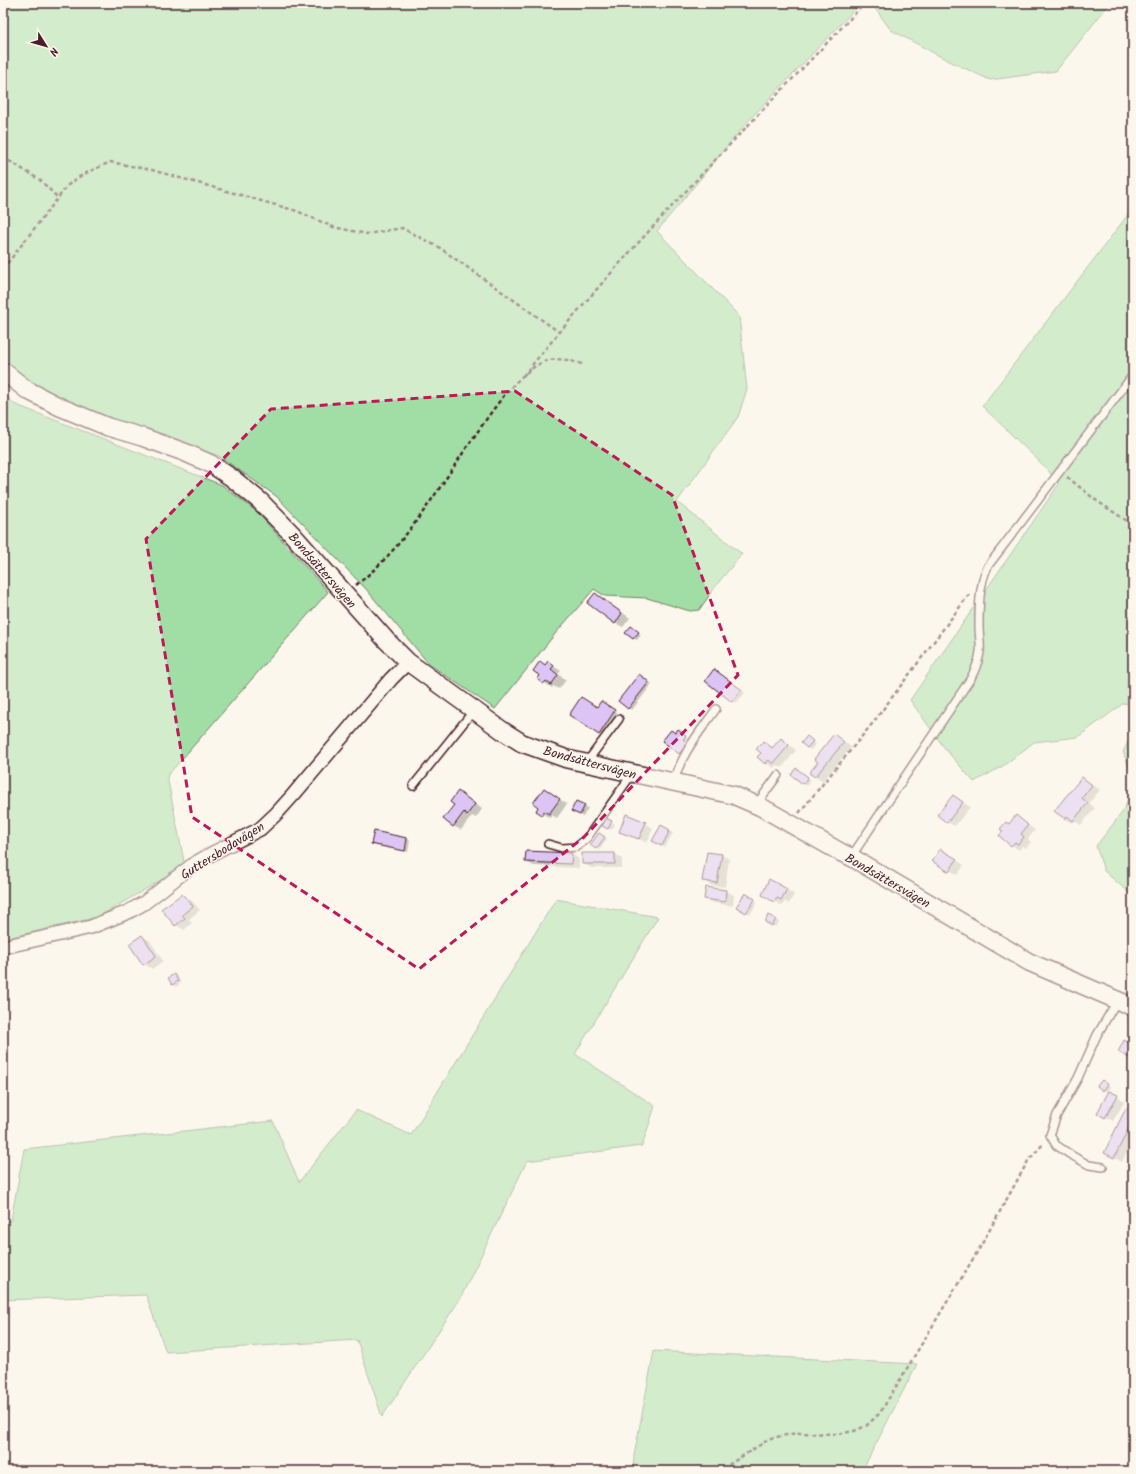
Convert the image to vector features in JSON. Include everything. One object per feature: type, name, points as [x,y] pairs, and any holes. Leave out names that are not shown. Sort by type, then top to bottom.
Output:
[{"type":"street","name":"Bondsättersvägen","points":[[3,371],[27,390],[60,407],[108,427],[142,436],[211,464],[232,478],[260,501],[311,554],[344,594],[408,662],[522,743],[567,759],[674,783],[713,790],[755,805],[851,857],[1029,962],[1133,1007]]},
{"type":"street","name":"Guttersbodavägen","points":[[3,947],[91,926],[128,912],[144,902],[194,864],[260,829],[294,794],[376,697],[408,662]]},
{"type":"lane","points":[[851,857],[971,678],[980,652],[981,587],[984,574],[988,566],[1133,375]]},
{"type":"lane","points":[[674,783],[677,770],[688,750],[716,709]]},
{"type":"lane","points":[[413,786],[474,710]]},
{"type":"lane","points":[[586,764],[619,719]]},
{"type":"lane","points":[[548,844],[562,848],[577,847],[588,838],[632,774]]},
{"type":"lane","points":[[755,805],[778,774]]},
{"type":"lane","points":[[1103,1166],[1088,1165],[1056,1145],[1050,1135],[1057,1115],[1078,1078],[1097,1035],[1117,1001]]},
{"type":"path","points":[[344,594],[369,574],[392,550],[425,509],[497,404],[523,376],[559,332],[639,241],[865,3]]},
{"type":"path","points":[[3,157],[40,180],[58,198]]},
{"type":"path","points":[[3,269],[68,185],[82,175],[110,162],[152,170],[290,209],[333,227],[367,234],[402,228],[440,248],[559,332]]},
{"type":"path","points":[[523,376],[542,363],[560,358],[582,364]]},
{"type":"path","points":[[1060,471],[1097,502],[1133,525]]},
{"type":"path","points":[[790,824],[872,724],[984,574]]},
{"type":"path","points":[[716,1471],[722,1469],[771,1438],[797,1433],[838,1434],[854,1431],[866,1426],[880,1413],[979,1249],[1028,1161],[1050,1135]]},
{"type":"highlighted area","points":[[515,391],[672,495],[738,675],[584,837],[419,969],[192,817],[146,539],[271,409]]},
{"type":"green space","points":[[3,3],[861,3],[750,119],[657,231],[739,316],[747,389],[738,417],[677,502],[742,554],[718,583],[699,610],[690,611],[647,598],[605,596],[594,589],[555,634],[495,709],[429,664],[366,589],[276,496],[219,456],[97,416],[30,386],[3,360]]},
{"type":"green space","points":[[871,3],[1110,3],[1056,71],[990,80],[945,59],[891,30]]},
{"type":"green space","points":[[1133,208],[1133,705],[1124,703],[1078,737],[1034,742],[1003,766],[974,782],[946,750],[910,700],[1059,484],[1047,469],[982,406]]},
{"type":"green space","points":[[3,392],[14,404],[222,485],[257,512],[328,592],[167,776],[185,866],[98,917],[3,939]]},
{"type":"green space","points":[[1133,732],[1133,777],[1123,752]]},
{"type":"green space","points":[[1133,784],[1133,896],[1104,871],[1096,846],[1124,810]]},
{"type":"green space","points":[[556,899],[658,917],[575,1054],[655,1106],[642,1146],[527,1161],[460,1299],[382,1417],[357,1340],[166,1352],[146,1295],[3,1300],[3,1222],[11,1220],[24,1149],[273,1121],[299,1182],[356,1110],[411,1135]]},
{"type":"green space","points":[[654,1351],[917,1364],[862,1471],[633,1471],[634,1456]]},
{"type":"building","points":[[595,593],[622,613],[615,624],[587,603]]},
{"type":"building","points":[[631,626],[639,632],[633,639],[625,633]]},
{"type":"building","points":[[540,661],[545,665],[548,661],[554,666],[551,669],[558,675],[551,685],[546,681],[543,684],[537,679],[540,676],[533,671]]},
{"type":"building","points":[[714,669],[742,690],[732,702],[705,681]]},
{"type":"building","points":[[639,674],[649,682],[628,709],[618,701]]},
{"type":"building","points":[[581,697],[597,707],[601,701],[615,710],[599,735],[569,715]]},
{"type":"building","points":[[678,729],[686,736],[683,739],[688,743],[679,754],[662,741],[671,730],[675,733]]},
{"type":"building","points":[[834,734],[844,742],[815,777],[809,773],[818,762],[814,759]]},
{"type":"building","points":[[807,736],[813,741],[807,748],[801,743]]},
{"type":"building","points":[[781,738],[789,745],[773,764],[769,760],[765,764],[757,757],[761,753],[756,749],[764,741],[772,748]]},
{"type":"building","points":[[796,768],[808,777],[803,784],[791,775]]},
{"type":"building","points":[[1082,777],[1092,785],[1082,798],[1088,803],[1073,821],[1067,816],[1065,819],[1054,811]]},
{"type":"building","points":[[544,788],[560,799],[549,814],[544,811],[542,815],[536,811],[538,807],[533,803]]},
{"type":"building","points":[[458,791],[475,804],[467,815],[464,812],[453,827],[443,819],[454,805],[450,802]]},
{"type":"building","points":[[953,795],[963,802],[947,823],[937,815]]},
{"type":"building","points":[[576,801],[585,805],[580,815],[571,811]]},
{"type":"building","points":[[626,814],[646,822],[639,839],[619,832]]},
{"type":"building","points":[[1016,815],[1028,825],[1021,834],[1024,837],[1018,844],[1015,842],[1011,846],[999,836],[1003,831],[1000,829],[1006,822],[1009,824]]},
{"type":"building","points":[[606,818],[612,821],[608,829],[602,826]]},
{"type":"building","points":[[661,825],[670,830],[662,846],[652,841]]},
{"type":"building","points":[[374,831],[407,838],[405,851],[371,844]]},
{"type":"building","points":[[599,833],[605,837],[596,849],[590,845]]},
{"type":"building","points":[[940,849],[957,859],[949,872],[932,861]]},
{"type":"building","points":[[526,851],[572,853],[571,864],[525,862]]},
{"type":"building","points":[[707,852],[722,854],[717,883],[702,881]]},
{"type":"building","points":[[582,853],[615,853],[615,864],[582,864]]},
{"type":"building","points":[[769,879],[787,889],[781,900],[777,898],[774,902],[762,895]]},
{"type":"building","points":[[706,887],[726,890],[725,902],[704,899]]},
{"type":"building","points":[[745,893],[755,899],[746,913],[736,907]]},
{"type":"building","points":[[182,894],[193,906],[182,915],[185,918],[175,926],[161,909]]},
{"type":"building","points":[[768,915],[776,919],[772,926],[765,922]]},
{"type":"building","points":[[142,935],[156,956],[143,965],[129,944]]},
{"type":"building","points":[[174,974],[178,981],[172,985],[168,978]]},
{"type":"building","points":[[1124,1040],[1133,1045],[1133,1060],[1118,1052]]},
{"type":"building","points":[[1102,1080],[1108,1084],[1103,1091],[1097,1086]]},
{"type":"building","points":[[1109,1091],[1118,1095],[1105,1118],[1097,1113]]},
{"type":"building","points":[[1126,1108],[1133,1111],[1133,1120],[1114,1158],[1104,1153]]}]
